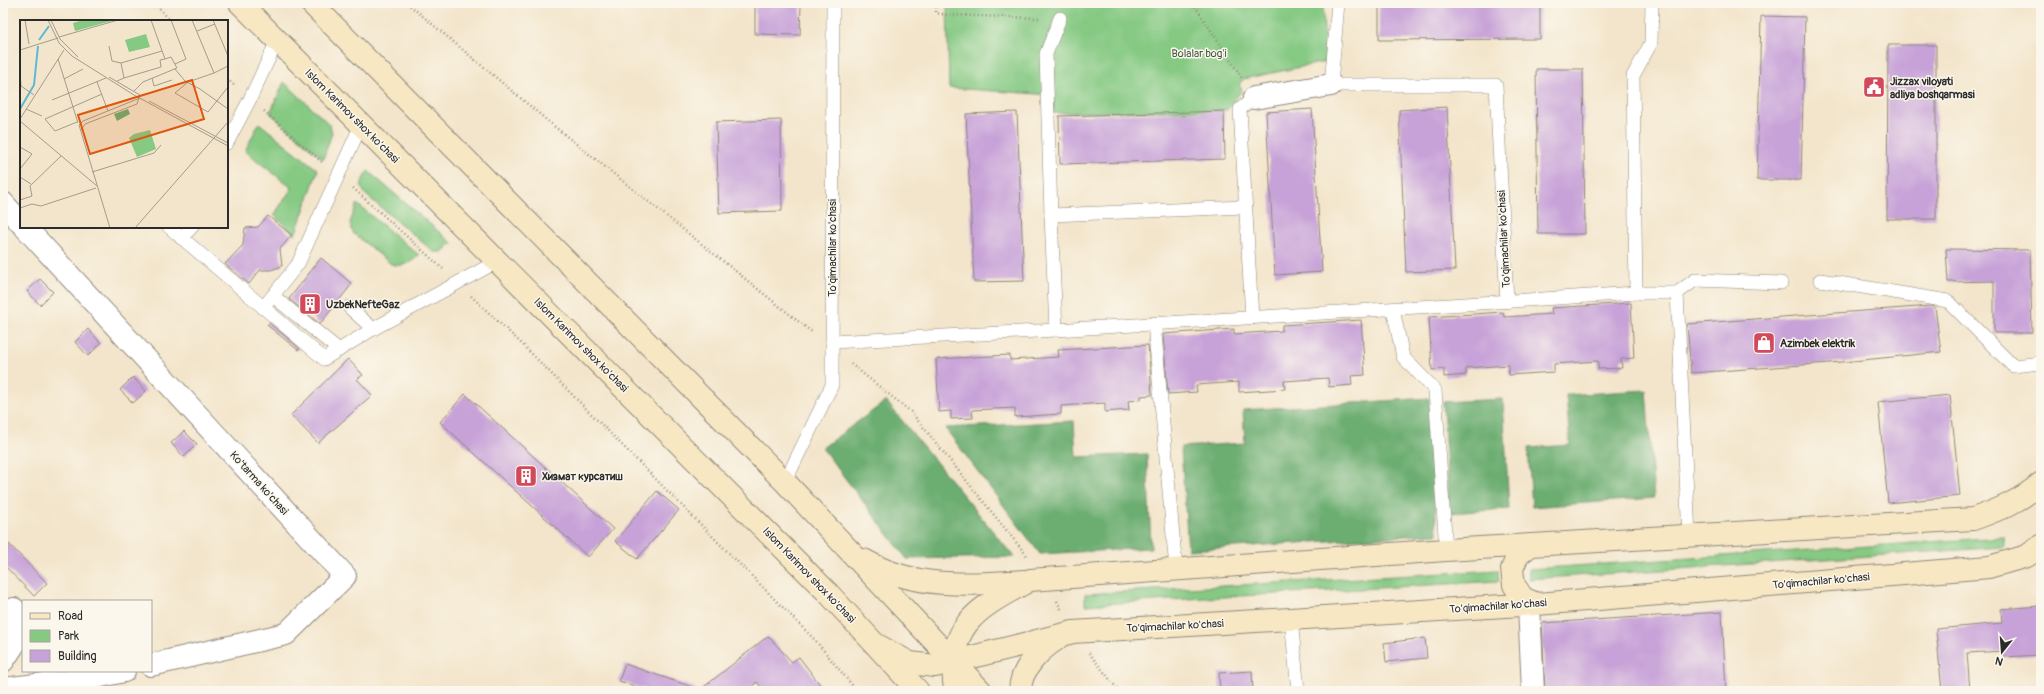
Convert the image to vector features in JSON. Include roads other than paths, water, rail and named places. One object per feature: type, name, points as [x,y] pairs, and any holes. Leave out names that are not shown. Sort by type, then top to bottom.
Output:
[{"type":"main road","name":"Islom Karimov shox ko'chasi","points":[[240,3],[829,594],[918,691]]},
{"type":"main road","points":[[310,3],[785,482],[981,691]]},
{"type":"main road","points":[[850,552],[876,567],[897,576],[919,581],[975,584],[1446,550],[1973,518],[2006,508],[2027,495],[2041,483]]},
{"type":"main road","points":[[1531,545],[1518,554],[1512,569],[1514,585],[1523,598],[1533,604]]},
{"type":"main road","name":"To'qimachilar ko'chasi","points":[[875,644],[910,663],[935,666],[1072,632],[1533,604],[1989,567],[2027,556],[2041,546]]},
{"type":"main road","points":[[955,691],[953,662],[958,639],[969,620],[984,606],[1038,579]]},
{"type":"main road","points":[[1020,691],[1024,675],[1043,648],[1072,632]]},
{"type":"street","name":"To'qimachilar ko'chasi","points":[[1254,98],[1331,85]]},
{"type":"street","points":[[3,203],[20,222]]},
{"type":"street","name":"Ko'tarma ko'chasi","points":[[26,228],[344,576],[286,634],[152,665]]},
{"type":"street","points":[[1533,604],[1533,691]]},
{"type":"street","points":[[3,661],[15,643],[13,609]]},
{"type":"street","points":[[3,689],[90,680],[120,672]]},
{"type":"lane","name":"To'qimachilar ko'chasi","points":[[785,482],[832,385],[833,3]]},
{"type":"lane","points":[[1331,85],[1338,3]]},
{"type":"lane","points":[[1636,293],[1633,76],[1651,43],[1652,3]]},
{"type":"lane","points":[[1056,330],[1046,54],[1060,18]]},
{"type":"lane","points":[[228,141],[250,99],[277,41]]},
{"type":"lane","name":"To'qimachilar ko'chasi","points":[[1331,85],[1496,84],[1507,302],[1636,293],[1677,293]]},
{"type":"lane","points":[[1252,318],[1240,109],[1254,98]]},
{"type":"lane","points":[[264,308],[298,264],[361,125]]},
{"type":"lane","points":[[1051,215],[1245,207]]},
{"type":"lane","points":[[170,228],[324,359],[373,329],[498,261]]},
{"type":"lane","points":[[181,238],[191,228]]},
{"type":"lane","points":[[1689,536],[1677,293],[1696,280],[1781,283]]},
{"type":"lane","points":[[1820,280],[1948,301],[2013,366],[2041,362]]},
{"type":"lane","points":[[273,296],[339,350]]},
{"type":"lane","points":[[832,345],[1154,323],[1507,302]]},
{"type":"lane","points":[[349,307],[373,329]]},
{"type":"lane","points":[[1393,309],[1403,357],[1435,390],[1446,550]]},
{"type":"lane","points":[[1154,323],[1176,569]]},
{"type":"lane","points":[[1291,619],[1298,691]]},
{"type":"place","name":"Jizzax viloyati adliya boshqarmasi","points":[[1874,87]]},
{"type":"place","name":"UzbekNefteGaz","points":[[310,304]]},
{"type":"place","name":"Azimbek elektrik","points":[[1764,343]]},
{"type":"place","name":"Хизмат курсатиш","points":[[526,476]]},
{"type":"park label","name":"Bolalar bog'i","points":[[1199,53]]}]
